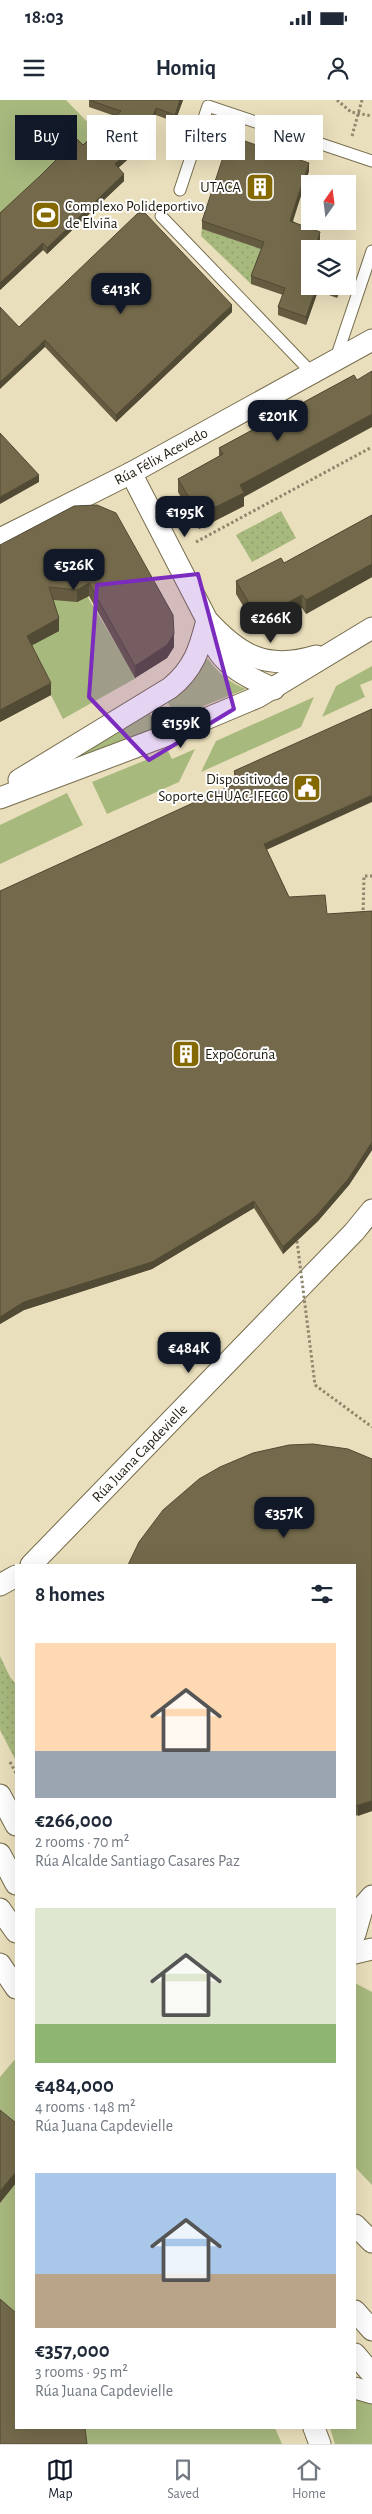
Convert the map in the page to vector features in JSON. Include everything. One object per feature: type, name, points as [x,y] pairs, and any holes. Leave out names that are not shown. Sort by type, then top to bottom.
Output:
[{"type":"street","name":"Rúa Félix Acevedo","points":[[0,539],[131,473],[336,358],[372,340]]},
{"type":"street","points":[[131,473],[207,620],[213,644],[229,665],[251,679],[274,689]]},
{"type":"street","points":[[207,620],[233,645],[246,654],[264,661],[285,663],[338,650]]},
{"type":"street","points":[[0,792],[170,688],[183,678],[195,661],[207,620]]},
{"type":"street","points":[[0,798],[170,734],[274,689],[372,628]]},
{"type":"street","name":"Rúa Juana Capdevielle","points":[[32,1564],[354,1232],[372,1210]]},
{"type":"street","points":[[0,1585],[15,1577]]},
{"type":"street","points":[[0,1795],[15,1823]]},
{"type":"street","points":[[0,1854],[15,1882]]},
{"type":"street","points":[[356,1930],[363,1900]]},
{"type":"street","points":[[0,1908],[15,1930]]},
{"type":"street","points":[[356,1953],[372,1949]]},
{"type":"street","points":[[356,1954],[372,1964]]},
{"type":"street","points":[[0,1964],[15,1986]]},
{"type":"street","points":[[356,2225],[372,2242]]},
{"type":"street","points":[[356,2312],[372,2330]]},
{"type":"street","points":[[356,2355],[372,2374]]},
{"type":"street","points":[[356,2388],[372,2393]]},
{"type":"street","points":[[314,2429],[320,2444]]},
{"type":"lane","points":[[180,190],[208,106],[372,161]]},
{"type":"lane","points":[[161,216],[312,373]]},
{"type":"lane","points":[[336,358],[372,251]]},
{"type":"path","points":[[337,100],[351,112],[372,116]]},
{"type":"path","points":[[348,153],[362,100]]},
{"type":"path","points":[[196,542],[372,447]]},
{"type":"path","points":[[362,920],[364,876],[372,876]]},
{"type":"path","points":[[297,1241],[314,1386],[372,1426]]},
{"type":"path","points":[[10,1762],[15,1771]]},
{"type":"highlighted area","points":[[198,574],[234,709],[149,760],[89,697],[97,585]]},
{"type":"green space","points":[[0,100],[66,100],[87,122],[87,148],[77,156],[77,115],[15,115],[15,160],[72,160],[0,220]]},
{"type":"green space","points":[[297,208],[291,229],[261,256],[251,284],[201,236],[202,229],[260,248]]},
{"type":"green space","points":[[281,511],[296,538],[252,562],[236,535]]},
{"type":"green space","points":[[26,592],[86,594],[136,678],[63,719],[27,648]]},
{"type":"green space","points":[[208,659],[225,677],[246,689],[176,717],[167,701],[190,684],[198,673],[203,660]]},
{"type":"green space","points":[[372,666],[372,680],[360,685],[365,697],[322,717],[336,686]]},
{"type":"green space","points":[[314,697],[301,727],[201,772],[216,741]]},
{"type":"green space","points":[[149,711],[156,727],[42,775]]},
{"type":"green space","points":[[195,749],[179,782],[107,814],[92,782],[168,751],[172,759]]},
{"type":"green space","points":[[67,793],[83,825],[0,864],[0,825]]},
{"type":"green space","points":[[0,1656],[10,1677],[15,1683],[15,1759],[0,1730]]},
{"type":"green space","points":[[356,1984],[372,1992],[372,2185],[356,2168]]},
{"type":"green space","points":[[15,2059],[15,2323],[0,2311],[0,2077]]},
{"type":"green space","points":[[356,2394],[372,2400],[372,2444],[335,2444],[330,2429],[356,2429]]},
{"type":"green space","points":[[84,2429],[275,2429],[282,2444],[86,2444]]},
{"type":"building","name":"Complexo Polideportivo de Elviña","points":[[89,100],[180,100],[175,115],[156,108],[154,115],[117,115],[121,111]]},
{"type":"building","name":"Complexo Polideportivo de Elviña","points":[[77,139],[83,145],[87,141],[87,160],[119,160],[115,164],[124,174],[47,248],[43,243],[0,283],[0,213],[56,160],[77,160]]},
{"type":"building","points":[[245,141],[255,145],[255,160],[300,160],[309,163],[305,175],[301,175],[301,187],[290,221],[301,225],[301,230],[320,232],[318,240],[301,240],[301,295],[314,295],[306,317],[278,307],[285,288],[251,276],[264,242],[202,221],[222,160],[245,160]]},
{"type":"building","points":[[138,213],[145,213],[232,305],[116,415],[45,340],[0,382],[0,307],[19,327]]},
{"type":"building","points":[[372,371],[372,414],[240,485],[244,493],[199,515],[178,479],[223,454],[219,448],[354,375],[357,380]]},
{"type":"building","points":[[0,433],[39,475],[0,497]]},
{"type":"building","points":[[97,505],[116,513],[173,615],[174,634],[167,645],[135,666],[89,583],[77,590],[49,587],[59,618],[27,636],[51,683],[0,710],[0,545],[74,506]]},
{"type":"building","points":[[372,515],[372,564],[306,600],[302,595],[258,618],[236,581],[281,558],[284,563]]},
{"type":"building","name":"ExpoCoruña","points":[[372,709],[372,795],[264,844],[289,897],[325,895],[327,914],[372,911],[372,1142],[349,1178],[318,1214],[283,1247],[254,1201],[152,1262],[24,1302],[0,1317],[0,891],[239,782],[234,771]]},
{"type":"building","points":[[313,1444],[348,1449],[372,1459],[372,1801],[356,1806],[356,1564],[128,1564],[139,1542],[163,1510],[199,1479],[220,1467],[253,1453],[289,1445]]},
{"type":"building","points":[[0,2110],[15,2122],[15,2173],[0,2191]]},
{"type":"building","points":[[0,2299],[15,2312],[15,2429],[85,2429],[87,2444],[0,2444]]},
{"type":"place","name":"UTACA","points":[[260,187]]},
{"type":"place","name":"Complexo Polideportivo de Elviña","points":[[46,215]]},
{"type":"place","name":"Dispositivo de Soporte CHUAC-IFECO","points":[[307,788]]},
{"type":"place","name":"ExpoCoruña","points":[[186,1054]]}]
